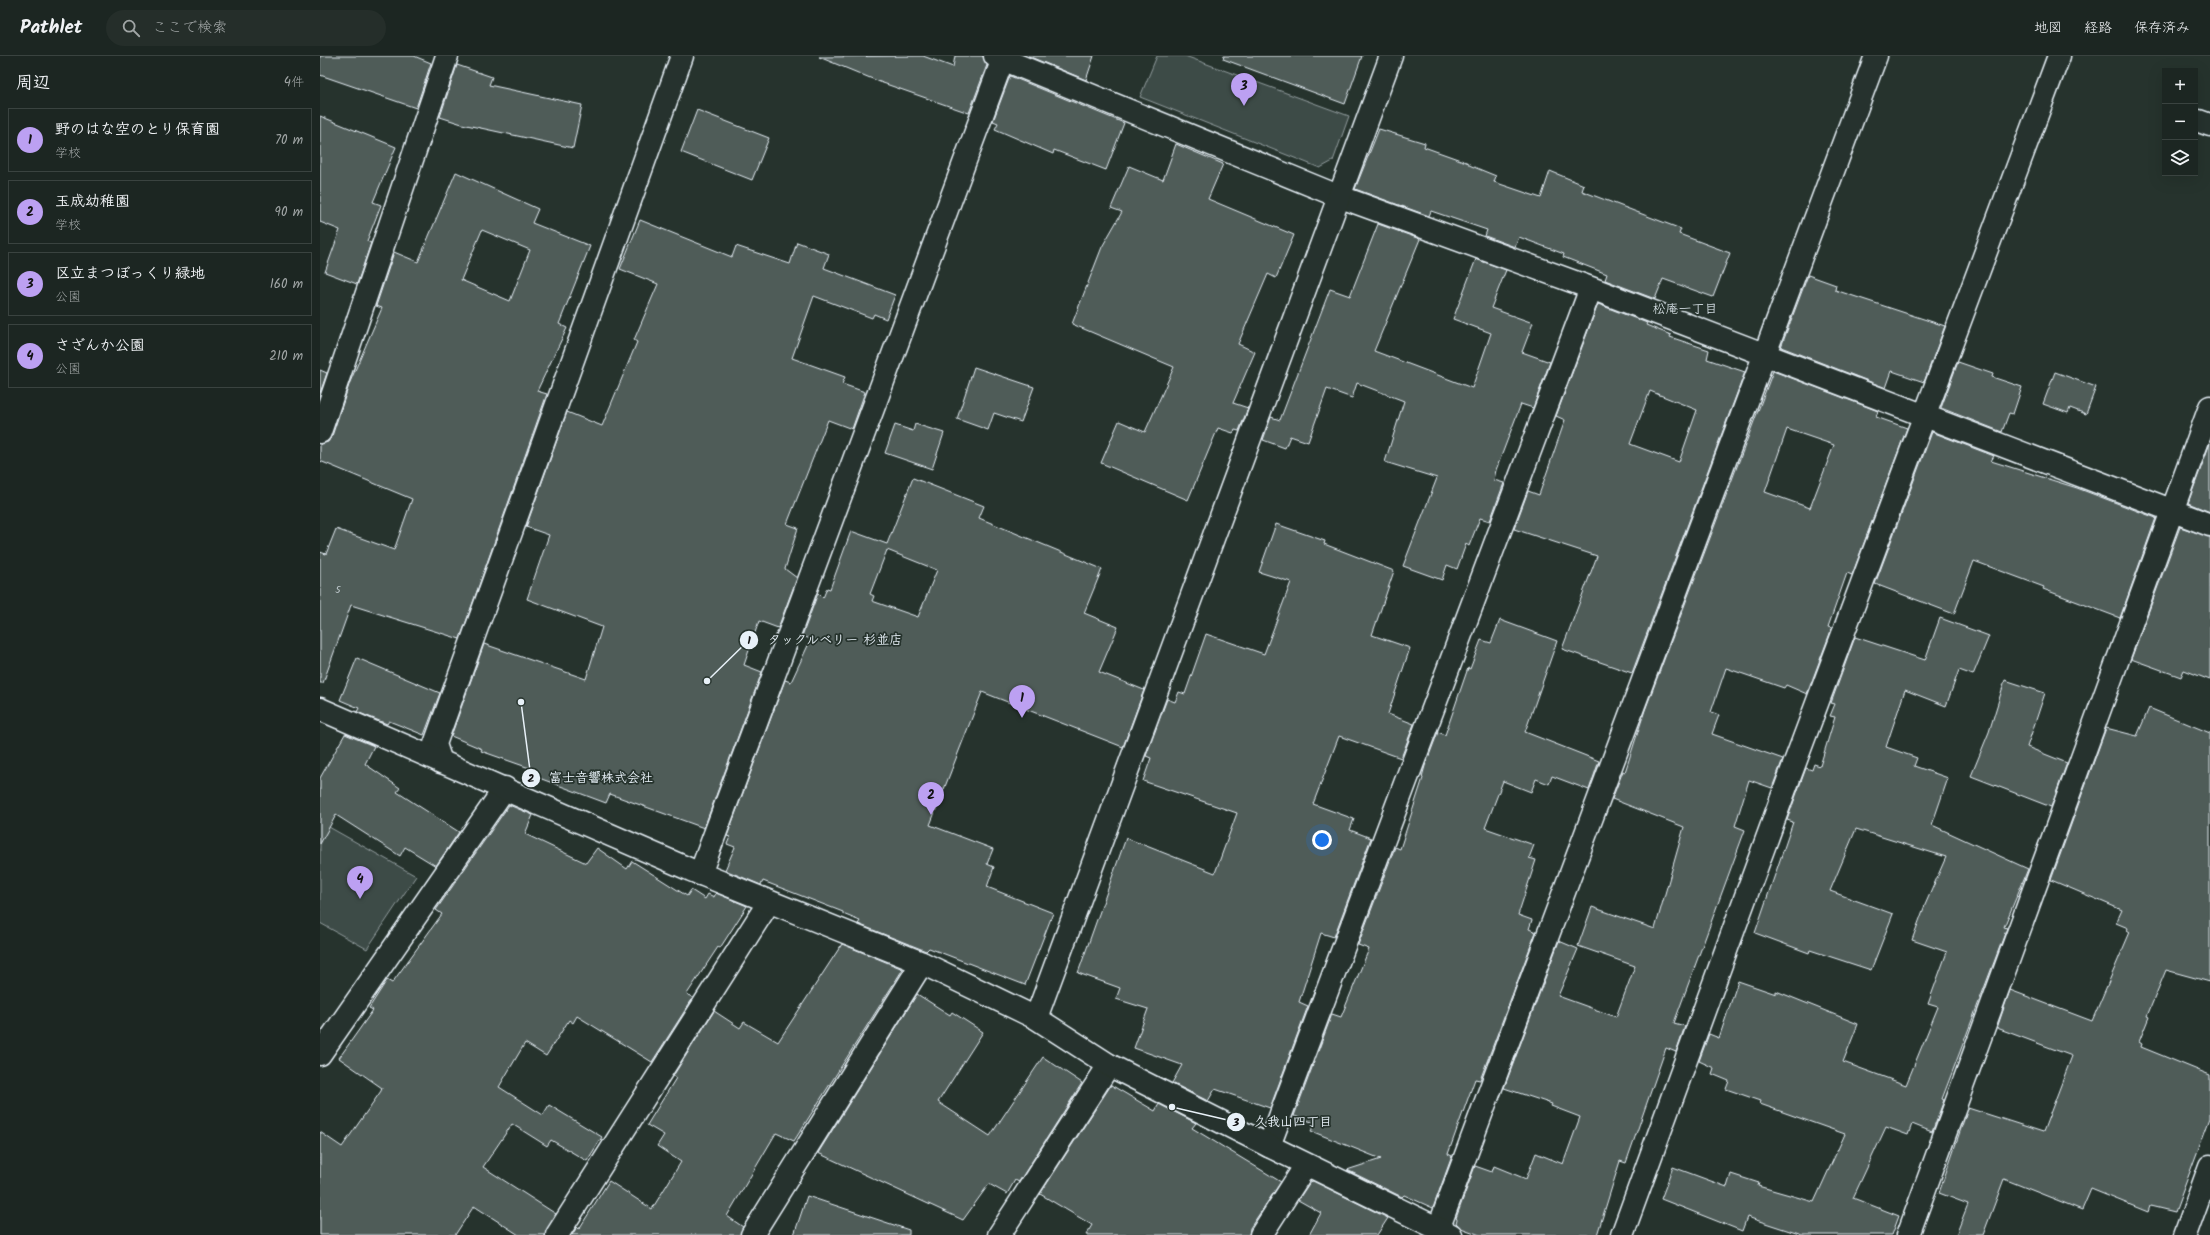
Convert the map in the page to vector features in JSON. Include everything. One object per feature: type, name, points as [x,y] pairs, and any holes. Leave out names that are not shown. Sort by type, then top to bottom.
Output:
[{"type":"street","points":[[320,432],[447,56]]},
{"type":"street","points":[[441,762],[435,744],[682,56]]},
{"type":"street","points":[[1036,1018],[1338,196],[1391,56]]},
{"type":"street","points":[[320,709],[441,762],[505,788],[700,874],[922,964],[1036,1018],[1109,1064],[1306,1165],[1445,1231],[1763,355],[1876,56]]},
{"type":"street","points":[[1622,1235],[1788,781],[1926,416],[2059,56]]},
{"type":"street","points":[[700,874],[1001,57],[1338,196],[1591,288],[2210,525]]},
{"type":"street","points":[[1269,1146],[1591,288]]},
{"type":"street","points":[[1908,1235],[2210,407]]},
{"type":"street","points":[[320,1054],[505,788]]},
{"type":"street","points":[[557,1235],[769,902]]},
{"type":"street","points":[[752,1235],[922,964]]},
{"type":"street","points":[[999,1235],[1109,1064]]},
{"type":"street","points":[[1262,1235],[1306,1165]]},
{"type":"street","points":[[2185,1235],[2210,1166]]},
{"type":"shaded area","points":[[1157,56],[1185,56],[1349,116],[1333,161],[1320,168],[1140,97]]},
{"type":"shaded area","points":[[320,822],[416,876],[367,949],[320,923]]},
{"type":"building","points":[[320,56],[414,56],[431,63],[416,108],[320,75]]},
{"type":"building","points":[[923,56],[953,67],[955,56],[983,56],[987,65],[969,113],[880,82],[819,57]]},
{"type":"building","points":[[1028,56],[1094,56],[1086,80]]},
{"type":"building","points":[[1224,56],[1362,56],[1345,104],[1223,59]]},
{"type":"building","points":[[457,65],[492,77],[489,85],[582,105],[573,148],[462,124],[440,117]]},
{"type":"building","points":[[1010,76],[1124,123],[1106,170],[1054,150],[1053,154],[995,129],[998,123],[993,121]]},
{"type":"building","points":[[697,110],[769,138],[752,180],[681,152]]},
{"type":"building","points":[[320,116],[396,147],[373,202],[381,205],[367,241],[371,243],[357,284],[325,272],[340,230],[320,222]]},
{"type":"building","points":[[1379,129],[1425,143],[1424,147],[1469,163],[1469,165],[1496,176],[1494,182],[1541,198],[1550,171],[1584,185],[1582,191],[1681,229],[1679,234],[1730,253],[1713,297],[1663,279],[1655,299],[1605,280],[1607,274],[1563,257],[1564,254],[1519,237],[1515,247],[1485,236],[1487,230],[1431,211],[1429,216],[1355,189]]},
{"type":"building","points":[[1176,144],[1223,164],[1208,199],[1294,235],[1276,278],[1268,274],[1238,344],[1255,352],[1233,403],[1248,408],[1239,431],[1235,430],[1233,433],[1218,428],[1188,500],[1101,463],[1119,421],[1145,432],[1174,367],[1072,324],[1102,247],[1122,212],[1111,208],[1129,166],[1163,180]]},
{"type":"building","points":[[456,172],[538,209],[532,223],[590,246],[559,324],[567,328],[537,391],[547,394],[460,639],[351,605],[323,683],[320,683],[320,552],[326,554],[336,529],[394,550],[412,499],[320,461],[320,444],[328,442],[332,436],[350,382],[382,308],[376,306],[394,252],[418,262]],"holes":[[[482,230],[530,250],[510,301],[461,280]]]},
{"type":"building","points":[[640,220],[732,257],[736,246],[790,264],[797,242],[829,254],[824,268],[895,295],[886,319],[874,314],[872,318],[814,296],[792,358],[845,377],[842,384],[865,392],[852,429],[828,420],[787,524],[798,528],[785,569],[797,578],[778,628],[759,621],[744,665],[762,672],[704,828],[610,794],[606,803],[531,775],[535,770],[481,751],[482,749],[451,736],[484,644],[586,679],[602,627],[527,599],[549,535],[526,527],[567,412],[602,426],[637,342],[634,340],[658,284],[620,269]]},
{"type":"building","points":[[1378,224],[1420,239],[1374,351],[1472,388],[1491,333],[1453,319],[1476,259],[1506,270],[1491,308],[1533,323],[1522,352],[1550,362],[1533,408],[1521,404],[1496,470],[1494,480],[1504,483],[1490,521],[1480,518],[1469,546],[1466,544],[1457,569],[1447,565],[1442,580],[1403,566],[1437,478],[1385,462],[1404,401],[1357,383],[1352,398],[1327,389],[1308,442],[1290,436],[1285,448],[1263,440],[1271,417],[1280,420],[1330,289],[1350,296]]},
{"type":"building","points":[[1808,275],[1836,285],[1835,290],[1945,326],[1924,382],[1892,371],[1886,388],[1781,347]]},
{"type":"building","points":[[1598,304],[1647,323],[1646,325],[1671,335],[1670,337],[1709,350],[1707,359],[1745,372],[1632,673],[1562,649],[1597,556],[1514,529],[1528,491],[1539,495],[1565,420],[1556,416]],"holes":[[[1650,391],[1697,410],[1679,462],[1630,444]]]},
{"type":"building","points":[[1958,362],[1993,374],[1992,377],[2022,387],[2013,414],[2009,413],[2002,432],[1941,408]]},
{"type":"building","points":[[974,367],[1034,387],[1021,422],[994,413],[988,430],[957,419]]},
{"type":"building","points":[[320,370],[327,373],[320,393]]},
{"type":"building","points":[[1773,371],[1878,411],[1876,417],[1907,428],[1852,575],[1847,573],[1828,627],[1832,628],[1807,694],[1786,685],[1784,688],[1726,668],[1711,712],[1719,715],[1712,734],[1783,759],[1772,788],[1749,780],[1735,826],[1745,830],[1674,1023],[1685,1026],[1676,1052],[1666,1048],[1626,1163],[1620,1161],[1597,1235],[1480,1235],[1461,1228],[1456,1223],[1456,1218],[1475,1166],[1492,1172],[1494,1166],[1526,1179],[1536,1153],[1563,1164],[1580,1117],[1551,1106],[1552,1104],[1504,1088],[1559,941],[1578,949],[1558,996],[1616,1017],[1635,966],[1578,946],[1592,907],[1655,929],[1684,827],[1612,799],[1623,771],[1625,772],[1645,710]],"holes":[[[1787,429],[1834,445],[1810,508],[1765,492]]]},
{"type":"building","points":[[2055,372],[2096,387],[2086,414],[2070,408],[2068,413],[2043,404]]},
{"type":"building","points":[[915,424],[944,433],[932,469],[885,453],[895,425],[913,431]]},
{"type":"building","points":[[1932,432],[1994,456],[1991,461],[2077,488],[2156,518],[2120,618],[2043,589],[2044,587],[1974,561],[1954,614],[1875,584]]},
{"type":"building","points":[[2210,443],[2210,512],[2188,503]]},
{"type":"building","points":[[913,478],[984,506],[979,518],[1102,569],[1084,613],[1118,627],[1099,672],[1144,690],[1123,747],[982,692],[930,825],[993,849],[987,864],[994,867],[987,887],[1053,913],[1025,985],[929,948],[926,951],[858,924],[860,921],[843,914],[843,912],[763,881],[761,885],[725,870],[735,847],[727,844],[730,837],[727,836],[785,680],[791,682],[811,639],[802,636],[818,593],[823,598],[827,588],[830,589],[851,531],[887,544]],"holes":[[[887,550],[937,570],[918,617],[872,601],[874,596],[870,594]]]},
{"type":"building","points":[[1276,524],[1325,541],[1324,544],[1394,571],[1372,635],[1410,648],[1388,714],[1414,724],[1401,758],[1339,736],[1313,804],[1354,819],[1350,830],[1371,838],[1334,937],[1321,933],[1299,1002],[1308,1006],[1270,1108],[1215,1089],[1208,1101],[1172,1083],[1182,1065],[1134,1048],[1148,1009],[1116,999],[1120,988],[1078,973],[1126,838],[1215,873],[1237,813],[1143,781],[1151,758],[1146,756],[1167,699],[1175,702],[1179,692],[1185,694],[1206,634],[1264,654],[1291,582],[1259,572]]},
{"type":"building","points":[[2180,527],[2210,537],[2210,680],[2184,670],[2181,677],[2131,659]]},
{"type":"building","points":[[1940,618],[1989,636],[1973,675],[1959,670],[1946,706],[1905,690],[1886,747],[1917,758],[1914,766],[1948,778],[1932,825],[2028,869],[2004,927],[2007,928],[1942,1099],[1944,1100],[1932,1132],[1912,1124],[1908,1135],[1886,1127],[1853,1198],[1899,1216],[1892,1235],[1802,1235],[1747,1217],[1742,1231],[1661,1199],[1673,1167],[1727,1187],[1731,1174],[1759,1183],[1758,1186],[1814,1202],[1845,1134],[1760,1104],[1761,1101],[1726,1089],[1729,1081],[1712,1074],[1714,1068],[1699,1061],[1709,1034],[1719,1038],[1738,981],[1776,994],[1776,991],[1858,1024],[1843,1062],[1906,1085],[1938,1007],[1928,1004],[1947,952],[1912,940],[1925,905],[1946,857],[1856,829],[1830,891],[1893,914],[1871,970],[1810,950],[1809,953],[1755,933],[1793,822],[1787,820],[1806,768],[1812,770],[1814,764],[1820,766],[1835,717],[1830,716],[1835,704],[1831,703],[1855,637],[1925,660]]},
{"type":"building","points":[[1500,620],[1557,641],[1525,732],[1599,761],[1589,790],[1552,776],[1549,784],[1536,779],[1531,792],[1503,781],[1485,828],[1534,845],[1529,858],[1536,860],[1518,915],[1532,920],[1529,929],[1536,932],[1480,1080],[1475,1079],[1448,1154],[1452,1156],[1433,1208],[1404,1195],[1402,1197],[1347,1170],[1381,1159],[1311,1131],[1315,1123],[1294,1116],[1332,1014],[1341,1017],[1369,949],[1358,945],[1395,847],[1400,849],[1423,778],[1425,766],[1438,732],[1445,735],[1468,668],[1470,669],[1481,640],[1491,643]]},
{"type":"building","points":[[357,658],[440,693],[424,735],[389,721],[387,724],[357,712],[359,708],[340,700]]},
{"type":"building","points":[[2005,680],[2045,693],[2027,747],[2067,763],[2051,807],[1971,776],[1989,732]]},
{"type":"building","points":[[2149,708],[2210,733],[2210,982],[2166,970],[2147,1016],[2149,1017],[2139,1042],[2142,1044],[2141,1047],[2210,1075],[2210,1118],[2175,1212],[2150,1206],[2148,1212],[2091,1189],[2082,1210],[2004,1179],[1983,1235],[1956,1235],[1968,1204],[1939,1193],[1968,1108],[2043,1132],[2072,1056],[1997,1028],[2010,990],[2092,1021],[2130,932],[2127,930],[2128,928],[2116,923],[2122,910],[2051,880],[2106,728],[2137,736]]},
{"type":"building","points":[[345,734],[374,746],[365,764],[400,788],[397,792],[459,832],[436,866],[405,847],[400,856],[336,815],[320,844],[320,778]]},
{"type":"building","points":[[509,805],[533,815],[525,834],[586,863],[597,848],[627,869],[632,861],[687,896],[691,890],[705,899],[708,894],[714,897],[716,893],[747,906],[720,948],[718,947],[687,994],[693,998],[652,1062],[577,1016],[573,1023],[569,1020],[546,1056],[525,1043],[499,1087],[543,1115],[549,1105],[602,1137],[587,1161],[551,1140],[547,1146],[512,1124],[483,1167],[556,1214],[545,1235],[519,1235],[474,1206],[455,1235],[320,1235],[320,1132],[342,1147],[382,1088],[339,1058],[373,1010],[369,1008],[387,980],[392,983],[442,914],[436,910]]},
{"type":"building","points":[[842,944],[903,969],[794,1141],[776,1133],[727,1216],[743,1227],[740,1235],[572,1235],[577,1227],[579,1229],[609,1181],[652,1209],[681,1162],[657,1146],[664,1135],[647,1125],[676,1078],[673,1076],[714,1011],[740,1028],[744,1022],[778,1042]]},
{"type":"building","points":[[917,994],[950,1015],[952,1012],[983,1032],[938,1102],[990,1136],[1043,1057],[1082,1083],[1019,1182],[1015,1180],[1007,1194],[989,1184],[963,1220],[818,1153]]},
{"type":"building","points":[[1111,1085],[1155,1111],[1159,1104],[1196,1123],[1192,1128],[1281,1182],[1250,1228],[1249,1235],[1086,1235],[1092,1225],[1040,1194]]},
{"type":"building","points":[[1313,1181],[1388,1218],[1377,1235],[1309,1235],[1321,1213],[1298,1200],[1310,1182]]},
{"type":"building","points":[[807,1196],[909,1230],[909,1235],[794,1235]]},
{"type":"place","name":"区立まつぼっくり緑地","points":[[1244,106]]},
{"type":"place","name":"タックルベリー 杉並店","points":[[707,681]]},
{"type":"place","name":"富士音響株式会社","points":[[521,702]]},
{"type":"place","name":"野のはな空のとり保育園","points":[[1022,718]]},
{"type":"place","name":"玉成幼稚園","points":[[931,815]]},
{"type":"place","name":"さざんか公園","points":[[360,899]]},
{"type":"place","name":"久我山四丁目","points":[[1172,1107]]},
{"type":"district","name":"松庵一丁目","points":[[1685,309]]}]
